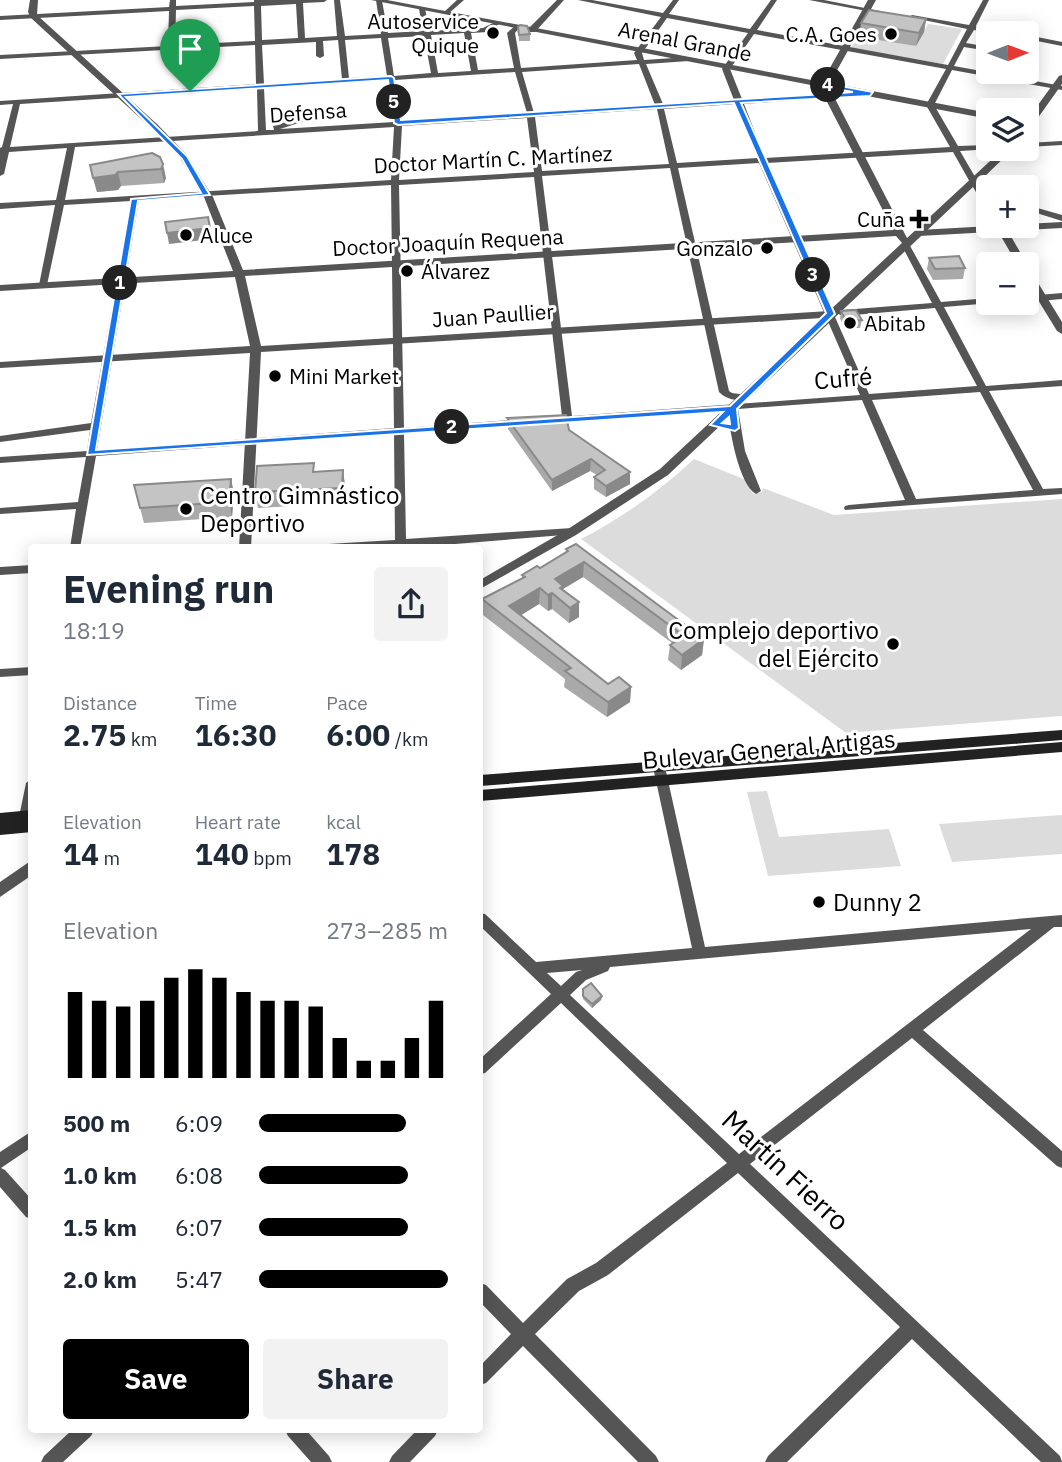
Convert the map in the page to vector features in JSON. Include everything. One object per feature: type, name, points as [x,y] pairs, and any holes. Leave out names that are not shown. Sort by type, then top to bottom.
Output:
[{"type":"main road","name":"Bulevar General Artigas","points":[[483,796],[661,774],[1062,735]]},
{"type":"main road","name":"Bulevar General Artigas","points":[[483,781],[661,774],[1062,747]]},
{"type":"main road","points":[[0,819],[28,820]]},
{"type":"main road","points":[[0,829],[28,820]]},
{"type":"main road","points":[[0,837],[28,834]]},
{"type":"street","points":[[34,0],[34,16],[77,53],[185,158],[219,219],[240,274],[254,327],[256,350],[245,544]]},
{"type":"street","points":[[0,18],[173,4],[324,0]]},
{"type":"street","points":[[337,0],[346,81]]},
{"type":"street","points":[[377,0],[398,123],[395,183],[400,544]]},
{"type":"street","name":"Arenal Grande","points":[[377,0],[497,23],[514,30],[532,30],[976,114]]},
{"type":"street","points":[[446,13],[461,0]]},
{"type":"street","points":[[532,30],[561,0]]},
{"type":"street","points":[[581,0],[1059,88]]},
{"type":"street","points":[[676,0],[638,50],[660,107],[724,392],[723,403],[715,410]]},
{"type":"street","points":[[774,0],[726,69],[796,240],[831,314],[912,503]]},
{"type":"street","points":[[812,0],[890,14]]},
{"type":"street","points":[[872,0],[825,85],[828,96],[1039,492]]},
{"type":"street","points":[[974,182],[930,105],[986,0]]},
{"type":"street","points":[[299,1],[302,40]]},
{"type":"street","points":[[257,2],[262,133]]},
{"type":"street","points":[[171,48],[173,4]]},
{"type":"street","points":[[422,9],[435,75]]},
{"type":"street","points":[[904,16],[976,28]]},
{"type":"street","points":[[485,30],[497,23]]},
{"type":"street","points":[[0,57],[514,30],[518,70],[531,115],[550,255],[567,419]]},
{"type":"street","points":[[467,31],[475,73]]},
{"type":"street","points":[[319,39],[320,56]]},
{"type":"street","points":[[1040,40],[1062,44]]},
{"type":"street","points":[[963,45],[976,47]]},
{"type":"street","points":[[0,103],[689,59]]},
{"type":"street","points":[[1039,111],[1059,88],[1062,78]]},
{"type":"street","name":"Defensa","points":[[3,149],[870,93]]},
{"type":"street","points":[[0,174],[3,149],[16,102]]},
{"type":"street","points":[[274,132],[277,127],[286,123],[339,107]]},
{"type":"street","points":[[1039,144],[1062,143]]},
{"type":"street","points":[[43,285],[72,145]]},
{"type":"street","name":"Doctor Martín C. Martínez","points":[[0,206],[976,148]]},
{"type":"street","points":[[483,583],[572,532],[664,472],[996,161]]},
{"type":"street","points":[[76,544],[135,199]]},
{"type":"street","points":[[1039,211],[1062,218]]},
{"type":"street","points":[[1039,226],[1062,225]]},
{"type":"street","points":[[919,233],[976,229]]},
{"type":"street","name":"Doctor Joaquín Requena","points":[[0,288],[899,233]]},
{"type":"street","points":[[1039,293],[1062,331]]},
{"type":"street","points":[[1039,298],[1062,296]]},
{"type":"street","name":"Juan Paullier","points":[[0,365],[831,314],[976,302]]},
{"type":"street","name":"Cufré","points":[[0,460],[1062,383]]},
{"type":"street","points":[[724,392],[730,396],[744,397]]},
{"type":"street","points":[[733,408],[735,428],[750,481],[756,491]]},
{"type":"street","points":[[715,425],[735,428]]},
{"type":"street","points":[[0,439],[95,426]]},
{"type":"street","points":[[849,508],[1062,491]]},
{"type":"street","points":[[0,511],[82,505]]},
{"type":"street","points":[[413,544],[572,532]]},
{"type":"street","points":[[0,571],[28,569]]},
{"type":"street","points":[[0,673],[28,671]]},
{"type":"street","points":[[661,774],[700,954]]},
{"type":"street","points":[[0,891],[28,869]]},
{"type":"street","name":"Martín Fierro","points":[[483,921],[1055,1462]]},
{"type":"street","points":[[532,968],[1057,921]]},
{"type":"street","points":[[483,1374],[573,1285],[602,1269],[912,1028],[1057,921]]},
{"type":"street","points":[[483,1065],[585,972],[614,962]]},
{"type":"street","points":[[912,1028],[1062,1161]]},
{"type":"street","points":[[0,1161],[28,1141]]},
{"type":"street","points":[[0,1175],[28,1207]]},
{"type":"street","points":[[483,1294],[650,1462]]},
{"type":"street","points":[[774,1462],[912,1327]]},
{"type":"street","points":[[50,1462],[82,1433]]},
{"type":"street","points":[[297,1433],[323,1462]]},
{"type":"street","points":[[398,1462],[426,1433]]},
{"type":"shaded area","points":[[928,24],[962,29],[943,64],[851,48],[858,36],[916,46]]},
{"type":"shaded area","name":"Complejo deportivo del Ejército","points":[[694,459],[746,480],[753,494],[762,492],[763,488],[834,515],[1062,499],[1062,716],[846,733],[581,539],[640,503]]},
{"type":"shaded area","points":[[767,791],[779,837],[889,829],[901,866],[768,876],[747,792]]},
{"type":"shaded area","points":[[1062,815],[1062,854],[952,862],[939,824]]},
{"type":"building","points":[[869,10],[926,19],[919,33],[861,23]]},
{"type":"building","points":[[520,25],[527,26],[530,34],[519,35]]},
{"type":"building","points":[[152,153],[160,157],[163,164],[161,169],[118,172],[115,175],[93,178],[90,165]]},
{"type":"building","points":[[208,217],[210,228],[167,233],[165,222]]},
{"type":"building","points":[[959,256],[965,268],[935,269],[929,258]]},
{"type":"building","points":[[856,310],[862,320],[846,321],[841,311]]},
{"type":"building","points":[[566,415],[569,430],[630,472],[606,486],[594,477],[605,470],[591,459],[552,480],[507,418]]},
{"type":"building","points":[[314,463],[313,472],[343,470],[342,488],[255,492],[257,466]]},
{"type":"building","points":[[231,479],[229,502],[140,508],[134,485]]},
{"type":"building","points":[[576,544],[704,639],[682,655],[670,645],[684,636],[584,562],[555,579],[563,586],[560,588],[579,602],[570,608],[552,593],[548,595],[540,588],[509,606],[608,684],[619,677],[631,687],[608,702],[565,671],[571,668],[483,600],[525,577],[522,575],[537,566],[540,568],[568,551],[566,549]]},
{"type":"building","points":[[591,983],[602,996],[592,1004],[583,996],[583,989]]},
{"type":"place","name":"Autoservice Quique","points":[[493,33]]},
{"type":"place","name":"C.A. Goes","points":[[891,34]]},
{"type":"place","name":"Cuña","points":[[919,219]]},
{"type":"place","name":"Aluce","points":[[186,235]]},
{"type":"place","name":"Gonzalo","points":[[767,248]]},
{"type":"place","name":"Álvarez","points":[[407,271]]},
{"type":"place","name":"Abitab","points":[[850,323]]},
{"type":"place","name":"Mini Market","points":[[275,376]]},
{"type":"place","name":"Centro Gimnástico Deportivo","points":[[186,509]]},
{"type":"place","name":"Complejo deportivo del Ejército","points":[[893,644]]},
{"type":"place","name":"Dunny 2","points":[[819,902]]},
{"type":"route","points":[[190,91],[121,95],[185,158],[206,195],[135,199],[91,453],[733,408],[715,425],[735,428],[733,408],[831,314],[796,240],[737,101],[870,93],[825,85],[828,96],[737,101],[398,123],[391,78],[190,91]]}]
